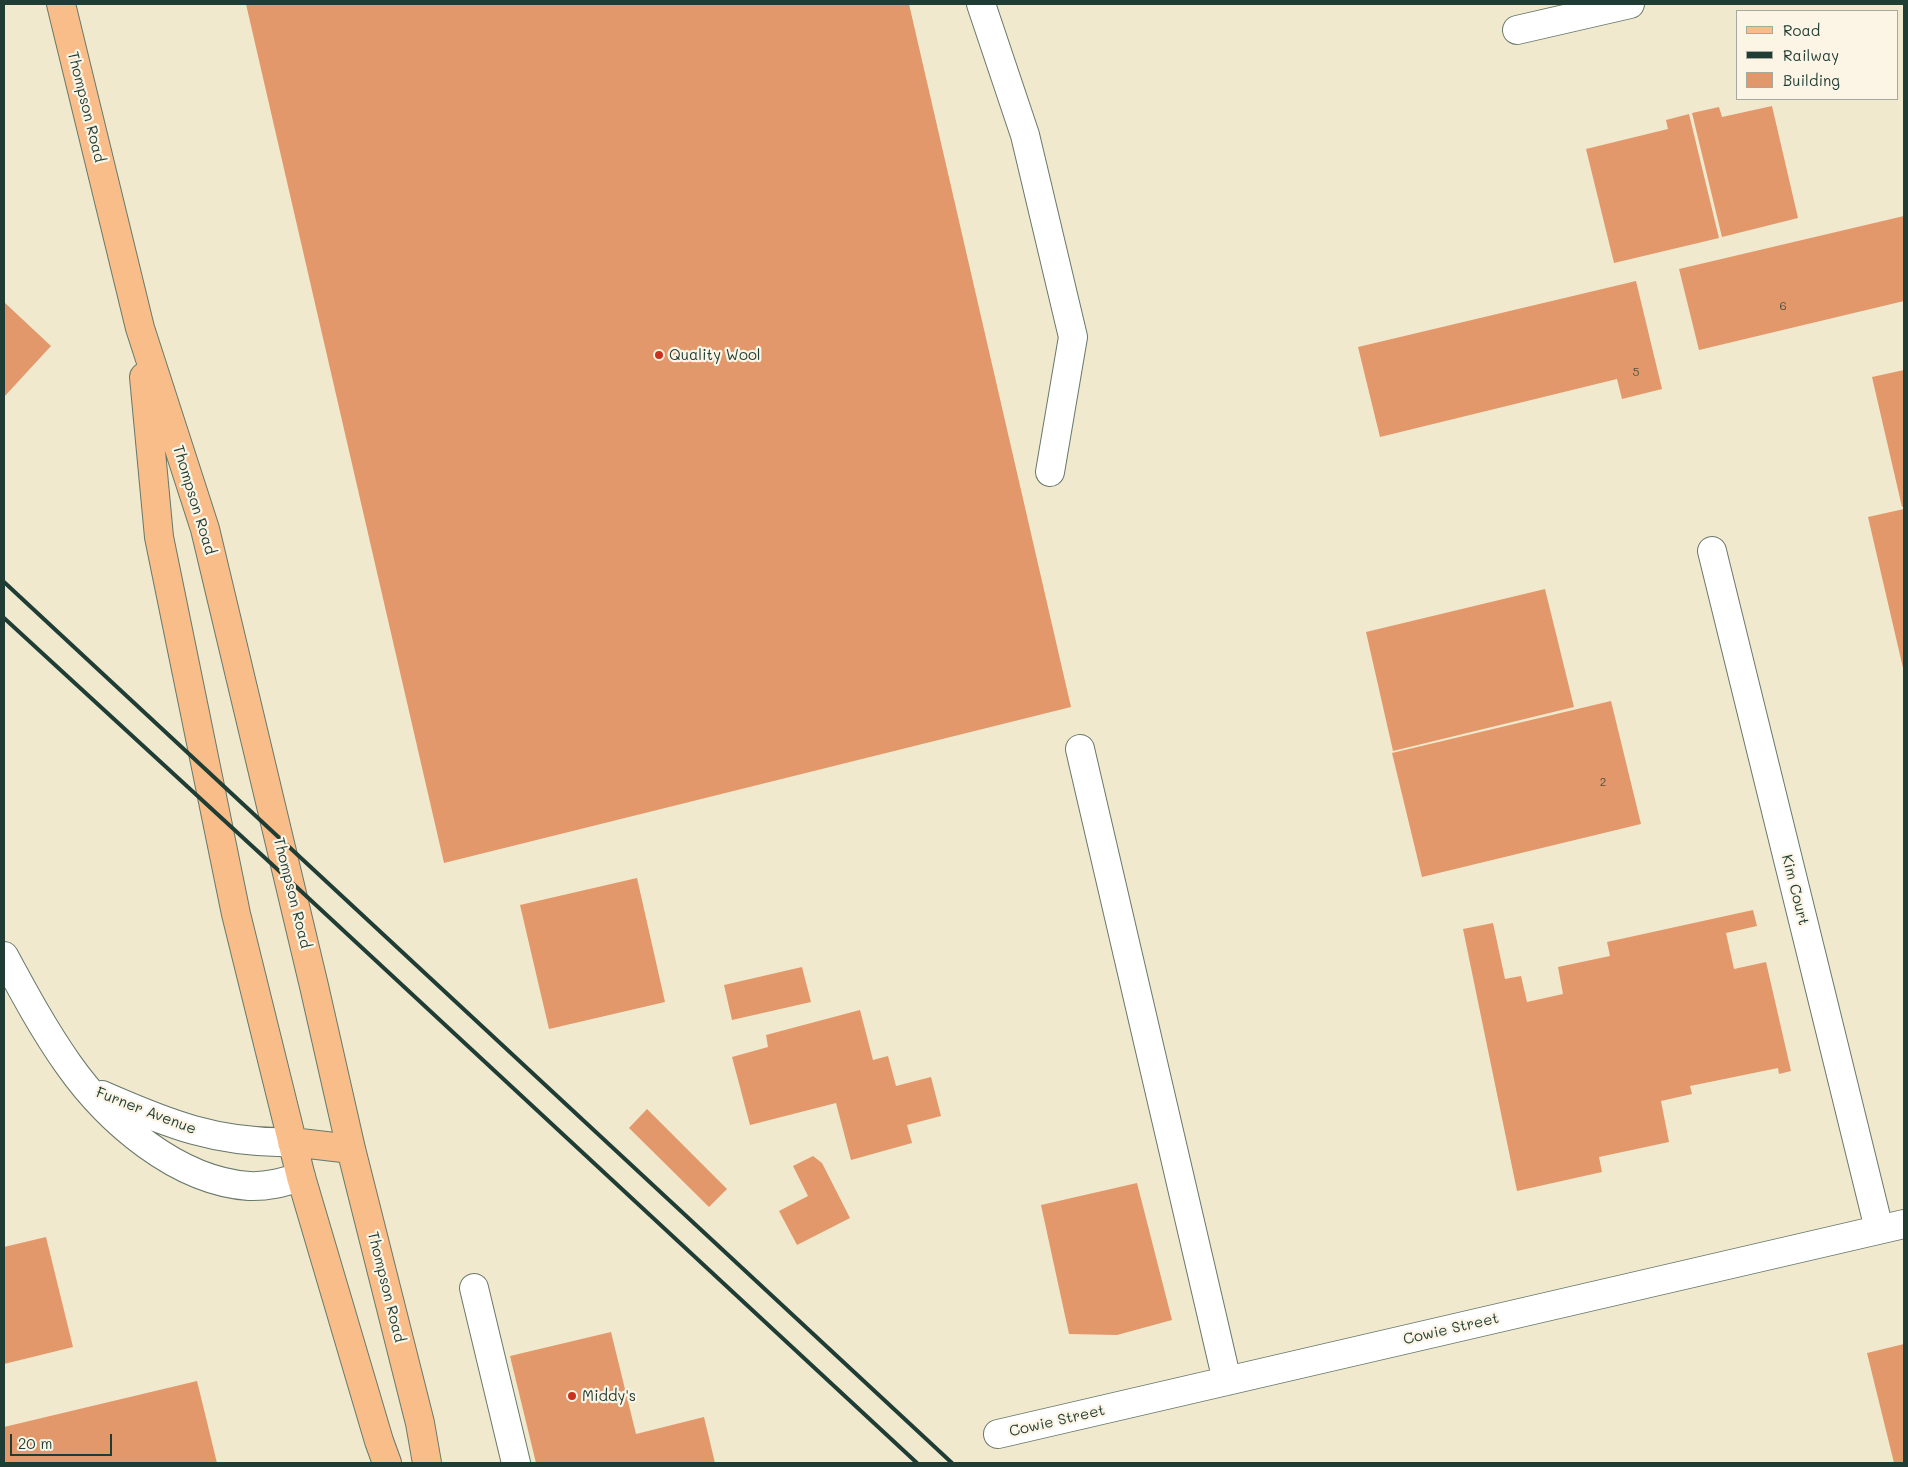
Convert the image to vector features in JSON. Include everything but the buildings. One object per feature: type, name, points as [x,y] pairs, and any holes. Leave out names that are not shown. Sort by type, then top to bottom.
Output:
[{"type":"main road","name":"Thompson Road","points":[[61,4],[140,328],[205,529],[351,1149],[420,1423],[427,1463]]},
{"type":"main road","name":"Thompson Road","points":[[140,328],[159,537],[236,914],[301,1177],[387,1463]]},
{"type":"main road","points":[[292,1142],[351,1149]]},
{"type":"main road","points":[[301,1177],[351,1149]]},
{"type":"street","points":[[981,4],[1025,135],[1073,336],[1050,472]]},
{"type":"street","points":[[1517,30],[1630,4]]},
{"type":"street","name":"Kim Court","points":[[1712,551],[1892,1226]]},
{"type":"street","points":[[1080,749],[1227,1381]]},
{"type":"street","name":"Furner Avenue","points":[[4,956],[29,1004],[69,1065],[89,1089],[133,1133],[162,1156],[189,1170],[219,1181],[249,1186],[267,1185],[301,1177]]},
{"type":"street","name":"Furner Avenue","points":[[89,1089],[162,1121],[197,1132],[243,1141],[292,1142]]},
{"type":"street","name":"Cowie Street","points":[[998,1434],[1892,1226]]},
{"type":"street","points":[[474,1288],[516,1463]]},
{"type":"railway","points":[[4,582],[952,1463]]},
{"type":"railway","points":[[4,618],[917,1463]]},
{"type":"place","name":"Quality Wool","points":[[659,355]]},
{"type":"place","name":"Middy's","points":[[572,1396]]}]
